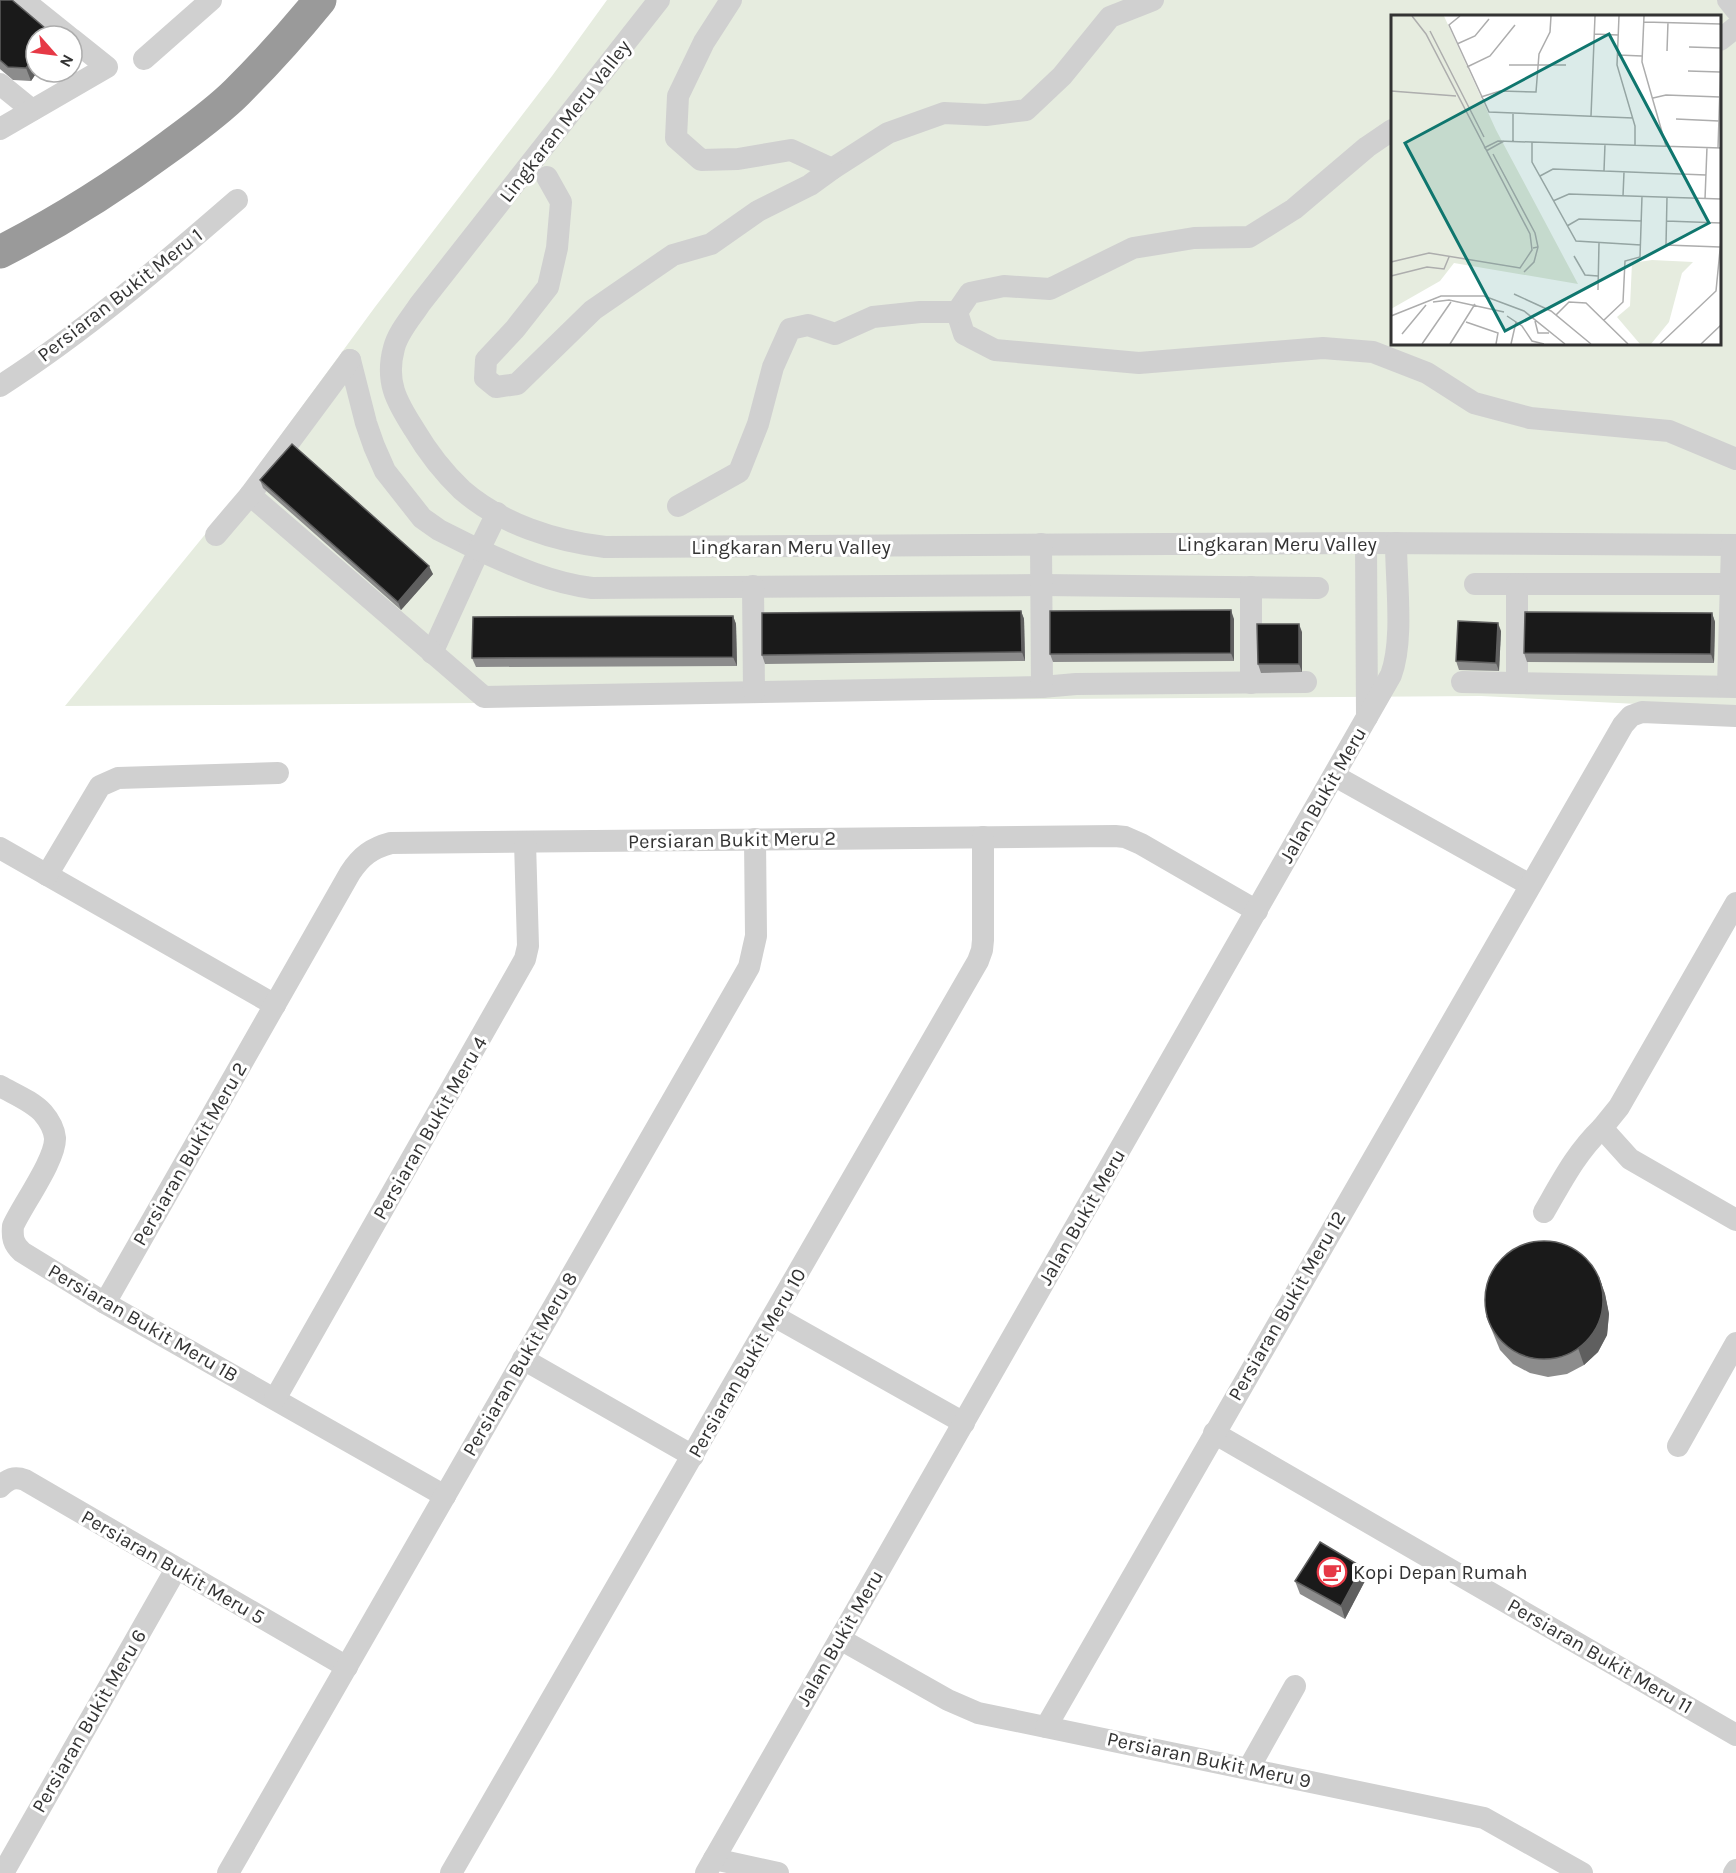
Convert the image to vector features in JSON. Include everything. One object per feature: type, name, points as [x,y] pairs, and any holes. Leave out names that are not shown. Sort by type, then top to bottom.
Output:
[{"type":"highway","points":[[0,227],[106,166],[176,114],[220,77],[291,0]]},
{"type":"highway","points":[[0,252],[116,184],[198,125],[236,93],[320,0]]},
{"type":"street","points":[[23,0],[53,24]]},
{"type":"street","points":[[144,59],[211,0]]},
{"type":"street","name":"Lingkaran Meru Valley","points":[[659,0],[420,304],[399,335],[394,347],[392,389],[403,411],[428,451],[446,473],[462,489],[497,513],[559,539],[605,547],[1366,543],[1734,545]]},
{"type":"street","points":[[730,0],[704,42],[678,96],[676,138],[701,160],[738,159],[790,150],[832,169]]},
{"type":"street","points":[[547,177],[561,202],[557,248],[548,287],[515,329],[486,360],[485,378],[496,387],[517,384],[593,310],[673,255],[711,244],[758,211],[810,185],[888,133],[944,113],[986,115],[1026,110],[1062,76],[1110,17],[1153,0]]},
{"type":"street","points":[[1728,0],[1736,10]]},
{"type":"street","points":[[1721,38],[1736,27]]},
{"type":"street","points":[[84,49],[107,67],[84,80]]},
{"type":"street","points":[[0,84],[32,110]]},
{"type":"street","points":[[0,129],[77,84]]},
{"type":"street","points":[[957,312],[970,292],[1004,286],[1050,289],[1133,248],[1194,238],[1249,237],[1294,209],[1367,147],[1391,131]]},
{"type":"street","name":"Persiaran Bukit Meru 1","points":[[0,386],[66,341],[110,307],[237,200]]},
{"type":"street","points":[[678,506],[739,472],[758,424],[773,367],[790,329],[808,325],[835,334],[873,318],[920,312],[957,312]]},
{"type":"street","points":[[957,312],[964,334],[995,350],[1138,363],[1323,348],[1373,352],[1427,373],[1474,403],[1530,418],[1669,431],[1736,459]]},
{"type":"street","points":[[216,535],[250,495],[350,360],[366,423],[385,471],[422,518],[438,530],[479,550],[527,571],[569,585],[592,588],[1041,585],[1317,588]]},
{"type":"street","points":[[250,495],[484,697],[1042,687],[1076,684],[1306,682]]},
{"type":"street","points":[[432,653],[497,513]]},
{"type":"street","points":[[1366,543],[1367,718]]},
{"type":"street","name":"Jalan Bukit Meru","points":[[710,1866],[1391,675],[1398,643],[1396,543]]},
{"type":"street","points":[[1041,544],[1042,687]]},
{"type":"street","points":[[1462,682],[1732,687],[1734,545]]},
{"type":"street","points":[[1475,584],[1734,584]]},
{"type":"street","points":[[1517,584],[1517,683]]},
{"type":"street","points":[[753,586],[754,692]]},
{"type":"street","points":[[1251,587],[1251,683]]},
{"type":"street","name":"Persiaran Bukit Meru 12","points":[[1046,1727],[1623,724],[1632,716],[1651,711],[1736,716]]},
{"type":"street","points":[[48,875],[100,786],[118,778],[278,773]]},
{"type":"street","points":[[1335,776],[1530,885]]},
{"type":"street","name":"Persiaran Bukit Meru 2","points":[[105,1303],[357,861],[379,846],[391,843],[1115,836],[1125,837],[1141,844],[1257,911]]},
{"type":"street","name":"Persiaran Bukit Meru 10","points":[[451,1873],[978,961],[983,940],[983,837]]},
{"type":"street","name":"Persiaran Bukit Meru 8","points":[[228,1873],[749,967],[756,936],[755,840]]},
{"type":"street","name":"Persiaran Bukit Meru 4","points":[[275,1399],[525,959],[528,946],[525,842]]},
{"type":"street","points":[[0,848],[275,1005]]},
{"type":"street","points":[[1544,1212],[1585,1144],[1619,1107],[1736,903]]},
{"type":"street","name":"Persiaran Bukit Meru 1B","points":[[0,1086],[42,1112],[51,1124],[55,1139],[52,1155],[13,1226],[12,1236],[15,1245],[28,1257],[445,1496]]},
{"type":"street","points":[[1602,1128],[1630,1159],[1736,1220]]},
{"type":"street","points":[[774,1316],[964,1423]]},
{"type":"street","points":[[1678,1446],[1736,1343]]},
{"type":"street","points":[[523,1359],[693,1456]]},
{"type":"street","name":"Persiaran Bukit Meru 11","points":[[1214,1434],[1736,1735]]},
{"type":"street","name":"Persiaran Bukit Meru 5","points":[[0,1487],[10,1478],[25,1480],[347,1667]]},
{"type":"street","name":"Persiaran Bukit Meru 6","points":[[3,1873],[176,1569]]},
{"type":"street","name":"Persiaran Bukit Meru 9","points":[[840,1639],[963,1708],[978,1713],[1484,1818],[1548,1865],[1582,1873]]},
{"type":"street","points":[[1249,1768],[1295,1686]]},
{"type":"street","points":[[710,1866],[778,1873]]},
{"type":"shaded area","points":[[607,0],[1736,0],[1736,709],[1481,696],[65,706],[234,499],[375,307],[552,76]]},
{"type":"building","points":[[0,0],[12,0],[40,24],[24,24],[24,68],[8,67],[0,60]]},
{"type":"building","points":[[292,444],[429,566],[398,602],[260,480]]},
{"type":"building","points":[[1231,610],[1231,653],[1050,654],[1050,611]]},
{"type":"building","points":[[1021,611],[1022,652],[762,655],[762,613]]},
{"type":"building","points":[[1525,612],[1712,613],[1711,654],[1524,653]]},
{"type":"building","points":[[733,616],[733,657],[472,658],[473,617]]},
{"type":"building","points":[[1458,621],[1498,623],[1496,663],[1456,661]]},
{"type":"building","points":[[1257,624],[1299,624],[1299,664],[1258,664]]},
{"type":"building","points":[[1544,1241],[1567,1245],[1586,1258],[1599,1277],[1603,1300],[1599,1323],[1586,1342],[1567,1355],[1544,1359],[1521,1355],[1502,1342],[1489,1323],[1485,1300],[1489,1277],[1502,1258],[1521,1245]]},
{"type":"building","points":[[1320,1542],[1362,1567],[1341,1606],[1295,1581]]},
{"type":"place","name":"Kopi Depan Rumah","points":[[1332,1572]]}]
